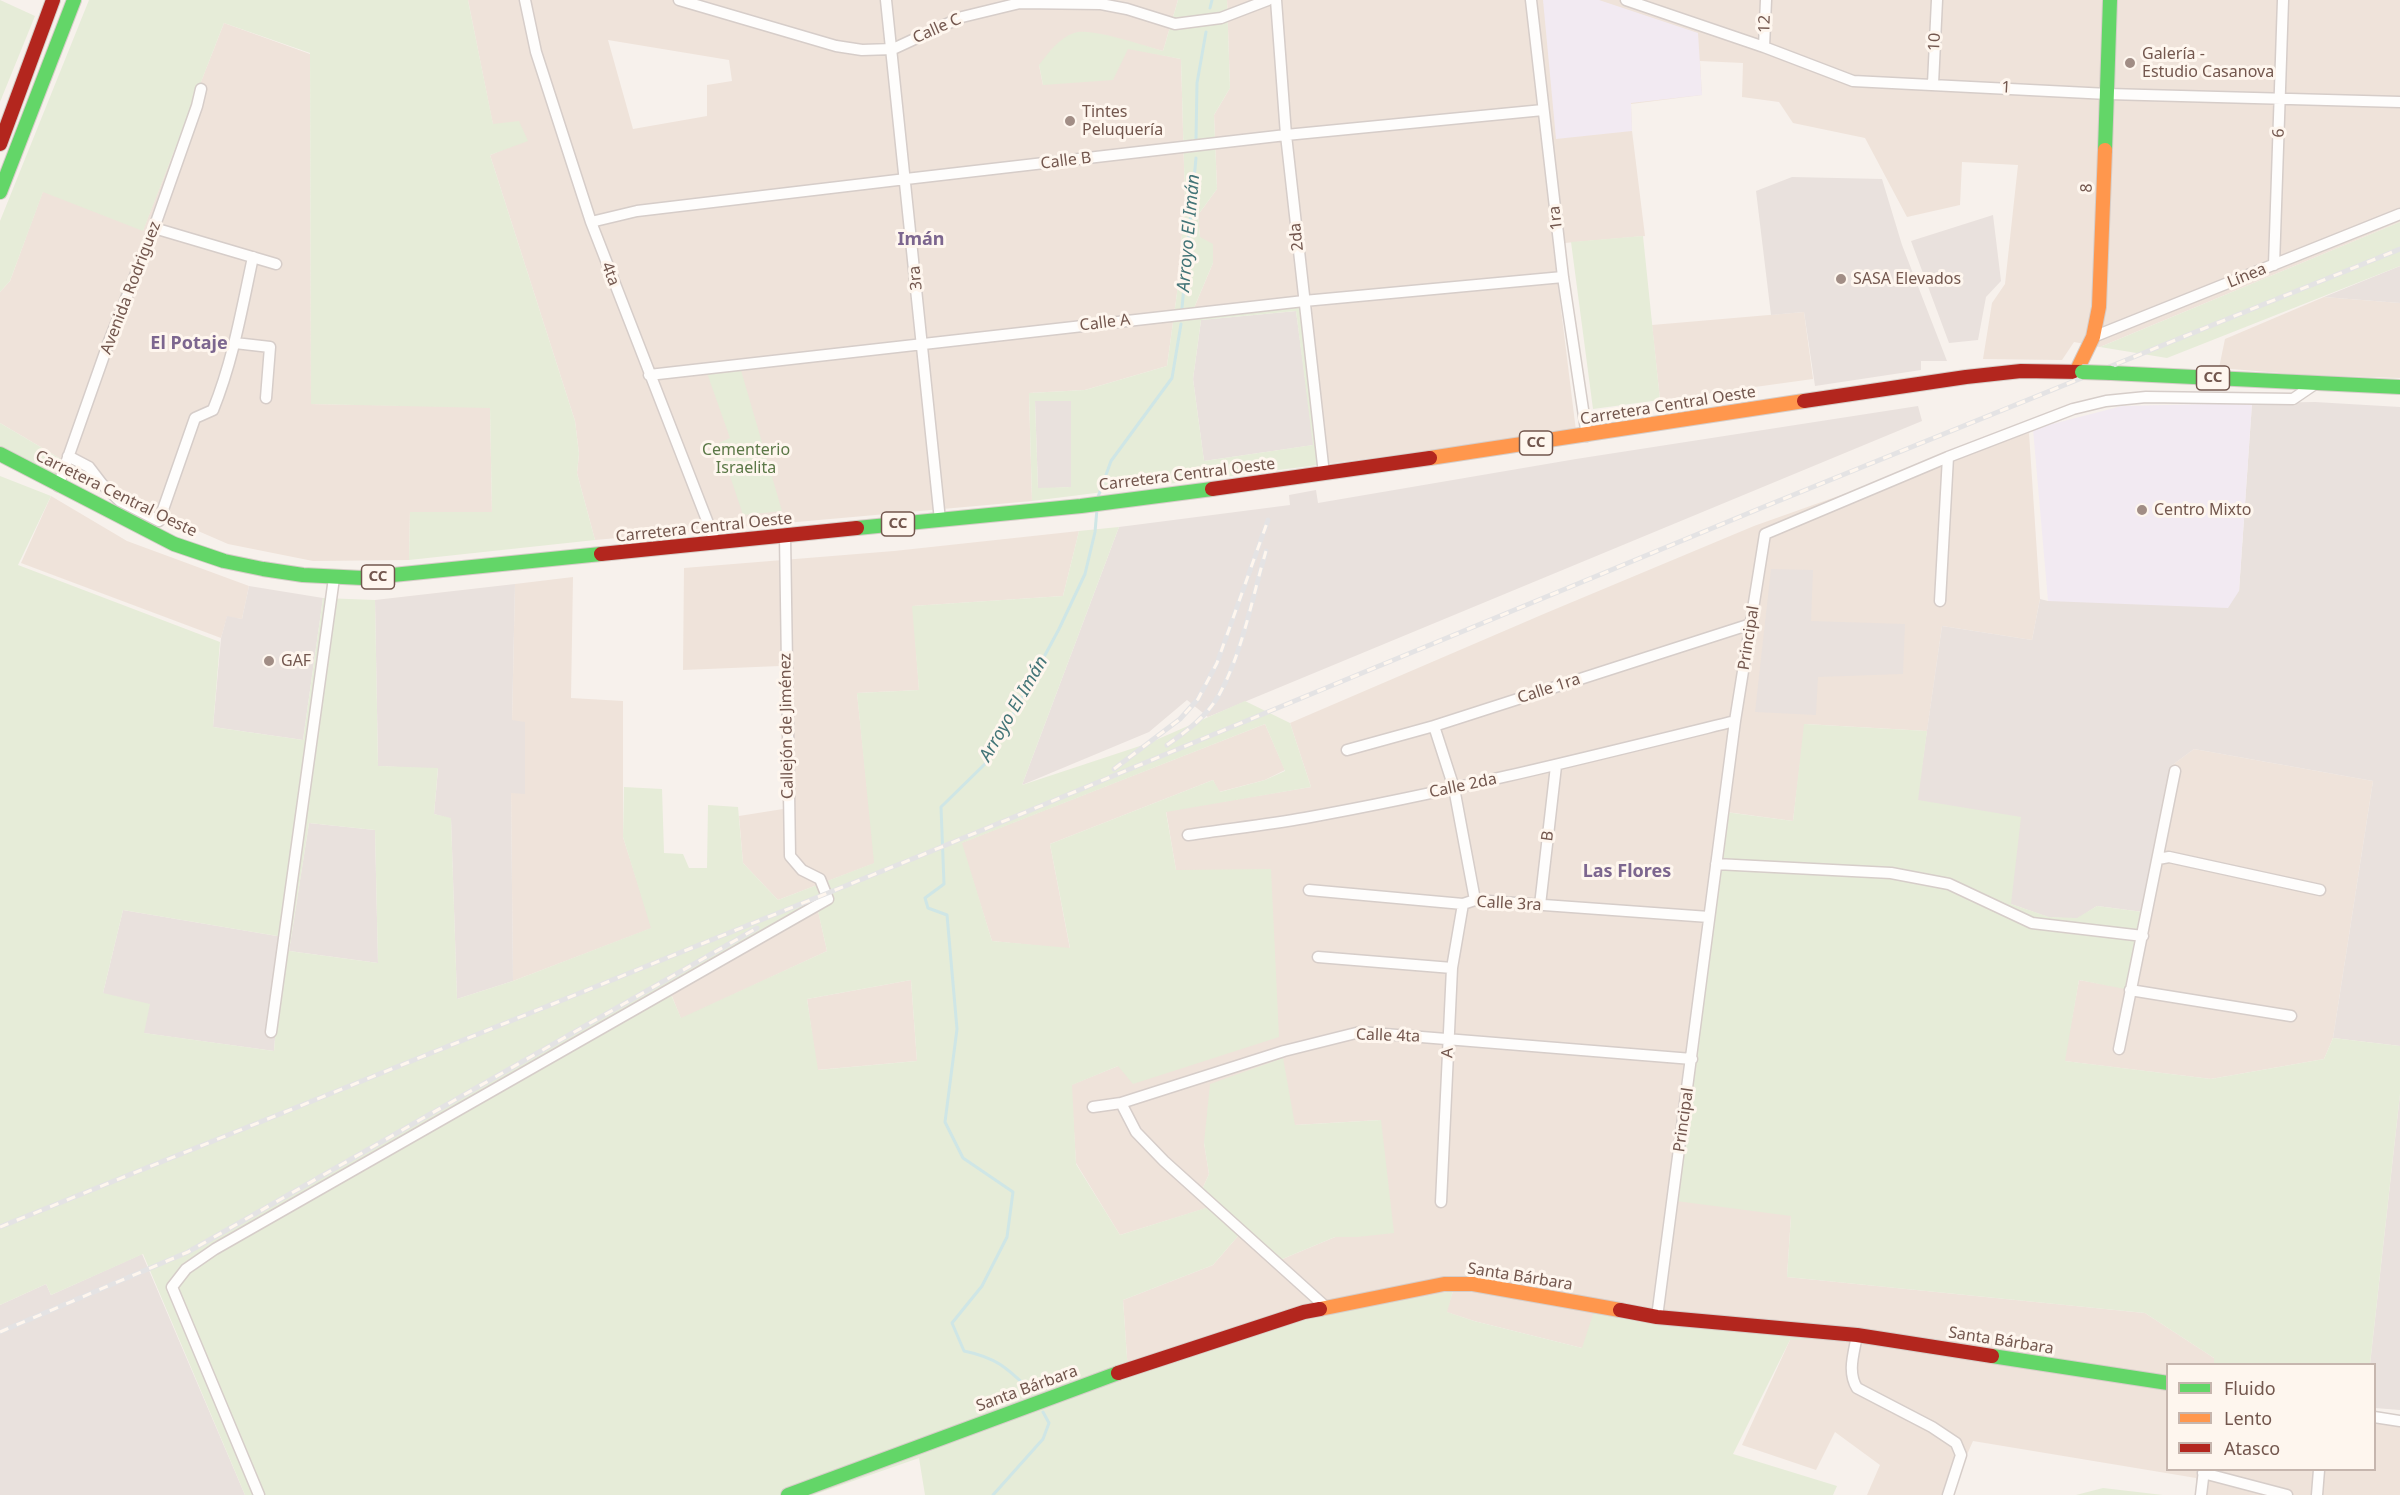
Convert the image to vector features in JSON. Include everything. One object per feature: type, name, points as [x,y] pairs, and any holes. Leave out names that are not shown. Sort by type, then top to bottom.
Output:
[{"type":"main road","points":[[0,144],[53,0]]},
{"type":"main road","points":[[0,192],[74,0]]},
{"type":"main road","name":"8","points":[[2079,372],[2093,337],[2099,307],[2110,0]]},
{"type":"main road","name":"Carretera Central Oeste","points":[[0,454],[159,537],[202,554],[262,569],[334,578],[405,575],[1106,503],[1587,436],[1966,376],[2021,371],[2079,372],[2400,387]]},
{"type":"main road","name":"Santa Bárbara","points":[[789,1495],[1148,1362],[1304,1312],[1444,1284],[1473,1284],[1657,1317],[1857,1335],[2166,1383]]},
{"type":"street","name":"4ta","points":[[525,0],[536,52],[591,222],[715,542]]},
{"type":"street","name":"Calle C","points":[[679,0],[836,46],[862,50],[893,49],[963,17],[1020,3],[1101,2],[1175,24],[1221,18],[1268,0]]},
{"type":"street","name":"3ra","points":[[886,0],[893,49],[940,520]]},
{"type":"street","name":"2da","points":[[1276,0],[1286,135],[1324,474]]},
{"type":"street","name":"1ra","points":[[1531,0],[1563,277],[1587,436]]},
{"type":"street","name":"1","points":[[1626,0],[1764,47],[1853,81],[2108,94],[2400,102]]},
{"type":"street","name":"12","points":[[1764,47],[1766,0]]},
{"type":"street","name":"10","points":[[1933,84],[1937,0]]},
{"type":"street","name":"6","points":[[2274,265],[2283,0]]},
{"type":"street","name":"Avenida Rodriguez","points":[[58,486],[136,271],[154,228],[201,89]]},
{"type":"street","name":"Calle B","points":[[591,222],[637,211],[906,179],[1286,135],[1543,110]]},
{"type":"street","name":"Línea","points":[[2093,337],[2400,214]]},
{"type":"street","points":[[154,228],[276,264]]},
{"type":"street","points":[[68,456],[89,467],[102,484],[120,501],[159,521],[195,418],[213,410],[235,343],[253,257]]},
{"type":"street","name":"Calle A","points":[[649,375],[1304,301],[1563,277]]},
{"type":"street","points":[[235,343],[270,347],[267,398]]},
{"type":"street","name":"Principal","points":[[1657,1317],[1716,864],[1765,534],[1948,457],[2073,409],[2106,400],[2146,397],[2293,399],[2314,384]]},
{"type":"street","points":[[1940,600],[1948,457]]},
{"type":"street","name":"Callejón de Jiménez","points":[[259,1495],[172,1287],[186,1269],[215,1249],[828,899],[820,879],[802,870],[790,856],[785,536]]},
{"type":"street","points":[[271,1032],[334,578]]},
{"type":"street","name":"Calle 1ra","points":[[1347,750],[1434,726],[1751,624]]},
{"type":"street","name":"Calle 2da","points":[[1188,836],[1303,818],[1454,788],[1556,766],[1736,721]]},
{"type":"street","points":[[1434,726],[1454,788],[1475,900]]},
{"type":"street","name":"B","points":[[1540,905],[1556,766]]},
{"type":"street","points":[[2120,1049],[2175,771]]},
{"type":"street","points":[[2158,859],[2169,857],[2320,890]]},
{"type":"street","points":[[1716,864],[1891,873],[1949,884],[2032,923],[2143,936]]},
{"type":"street","name":"Calle 3ra","points":[[1309,890],[1463,904],[1475,900],[1709,918]]},
{"type":"street","name":"A","points":[[1441,1202],[1452,968],[1463,904]]},
{"type":"street","points":[[1318,957],[1452,968]]},
{"type":"street","points":[[2130,990],[2291,1016]]},
{"type":"street","name":"Calle 4ta","points":[[1093,1107],[1121,1103],[1284,1051],[1360,1032],[1692,1059]]},
{"type":"street","points":[[1121,1103],[1136,1132],[1164,1161],[1327,1308]]},
{"type":"street","points":[[1857,1335],[1851,1367],[1852,1380],[1857,1388],[1932,1426],[1956,1443],[1961,1455],[1948,1495]]},
{"type":"street","points":[[2376,1417],[2400,1421]]},
{"type":"street","points":[[2201,1495],[2203,1471],[2287,1495]]},
{"type":"street","points":[[2317,1495],[2319,1471]]},
{"type":"shaded area","points":[[468,0],[1178,0],[1163,51],[1098,34],[1039,65],[1043,85],[1128,48],[1181,59],[1185,200],[1177,293],[1167,366],[1085,390],[1029,393],[1032,501],[595,540],[577,473],[579,454],[575,421],[490,155],[527,140],[493,125]],"holes":[[[608,40],[729,60],[732,81],[707,85],[707,116],[633,129]]]},
{"type":"shaded area","points":[[1227,0],[2400,0],[2400,222],[2100,347],[2074,342],[2062,360],[1983,359],[1992,303],[2005,284],[2018,165],[1962,162],[1960,205],[1907,217],[1865,138],[1793,123],[1779,102],[1742,97],[1743,63],[1700,61],[1702,95],[1631,104],[1632,131],[1645,236],[1553,244],[1576,431],[1326,464],[1306,297],[1194,308],[1213,263],[1200,237],[1198,215],[1217,189],[1214,115],[1230,88]]},
{"type":"shaded area","points":[[1543,0],[1599,0],[1698,33],[1702,95],[1631,103],[1632,131],[1556,139]]},
{"type":"shaded area","points":[[224,23],[310,54],[311,404],[490,407],[492,513],[410,512],[409,560],[313,561],[228,544],[99,488],[66,462],[0,423],[0,292],[10,281],[43,191],[143,230]]},
{"type":"shaded area","name":"SASA Elevados","points":[[1792,177],[1882,179],[1902,245],[1947,361],[1921,361],[1921,370],[1815,386],[1804,312],[1771,315],[1756,191]]},
{"type":"shaded area","points":[[1993,215],[2001,281],[1986,297],[1978,340],[1949,343],[1911,241]]},
{"type":"shaded area","points":[[2400,266],[2400,303],[2324,297]]},
{"type":"shaded area","points":[[2324,297],[2400,303],[2400,378],[2305,375],[2219,368],[2225,339]]},
{"type":"shaded area","points":[[1296,311],[1314,445],[1204,461],[1193,379],[1201,320]]},
{"type":"shaded area","points":[[1804,312],[1813,379],[1660,400],[1652,325]]},
{"type":"shaded area","points":[[1035,401],[1071,401],[1071,487],[1038,489]]},
{"type":"shaded area","points":[[2315,402],[2400,407],[2400,1046],[2333,1038],[2373,781],[2194,749],[2171,766],[2143,912],[2097,906],[2077,919],[2048,917],[2011,904],[1917,800],[1942,626],[2032,640],[2040,599],[2048,601],[2239,591],[2252,403]]},
{"type":"shaded area","name":"Centro Mixto","points":[[2252,403],[2239,591],[2228,608],[2048,601],[2033,429],[2122,406]]},
{"type":"shaded area","points":[[1918,406],[1922,421],[1208,717],[1187,700],[1149,732],[1022,785],[1119,527],[1290,505],[1289,495],[1316,490],[1318,503],[1576,459]]},
{"type":"shaded area","name":"Las Flores","points":[[2029,433],[2040,599],[2032,640],[1942,626],[1927,731],[1805,724],[1793,821],[1726,812],[1791,1216],[1787,1277],[2145,1313],[2214,1358],[2214,1363],[2166,1363],[2166,1471],[2376,1471],[2376,1420],[2400,1423],[2400,1495],[2197,1495],[2196,1478],[1973,1441],[1949,1495],[1867,1495],[1880,1465],[1835,1432],[1816,1470],[1742,1445],[1790,1340],[1841,1338],[1582,1348],[1446,1312],[1453,1291],[1128,1372],[1123,1300],[1213,1265],[1245,1228],[1280,1260],[1335,1237],[1357,1237],[1380,1120],[1295,1125],[1204,1143],[1209,1174],[1201,1192],[1216,1205],[1120,1235],[1076,1163],[1071,1085],[1118,1066],[1176,870],[1166,811],[1311,787],[1290,723],[1754,526],[1948,457]]},
{"type":"shaded area","points":[[51,496],[127,541],[249,586],[242,619],[227,617],[221,638],[21,563]]},
{"type":"shaded area","points":[[1079,531],[1063,596],[913,606],[919,690],[857,693],[875,863],[778,900],[743,863],[739,816],[783,809],[780,666],[683,670],[684,568],[894,551]]},
{"type":"shaded area","points":[[1771,569],[1813,570],[1811,621],[1905,624],[1903,674],[1818,677],[1816,715],[1755,712]]},
{"type":"shaded area","points":[[573,577],[571,698],[623,701],[623,837],[652,928],[513,981],[511,792],[525,793],[525,723],[512,721],[515,584]]},
{"type":"shaded area","points":[[515,584],[512,720],[525,722],[525,794],[511,793],[513,981],[457,999],[451,819],[434,814],[438,769],[378,766],[375,600]]},
{"type":"shaded area","points":[[249,586],[323,598],[303,740],[213,727],[221,638],[227,616],[242,619]]},
{"type":"shaded area","points":[[1265,724],[1285,770],[1265,780],[1219,792],[1213,780],[1050,844],[1070,949],[992,941],[961,843]]},
{"type":"shaded area","points":[[2194,749],[2373,781],[2333,1038],[2324,1059],[2211,1079],[2064,1061],[2079,980],[2130,989],[2171,766]]},
{"type":"shaded area","points":[[309,823],[375,830],[378,963],[289,951]]},
{"type":"shaded area","points":[[817,906],[827,951],[681,1019],[670,991]]},
{"type":"shaded area","points":[[123,910],[283,937],[274,1051],[143,1033],[103,993]]},
{"type":"shaded area","points":[[911,980],[917,1061],[817,1070],[807,999]]},
{"type":"shaded area","points":[[2400,1094],[2400,1410],[2376,1408],[2376,1363],[2370,1363]]},
{"type":"shaded area","points":[[142,1254],[245,1495],[0,1495],[0,1305],[46,1284],[51,1295]]},
{"type":"green space","points":[[0,0],[35,16],[0,102]]},
{"type":"green space","points":[[89,0],[468,0],[493,124],[519,121],[528,141],[490,155],[575,421],[579,454],[577,473],[595,540],[409,560],[410,512],[492,512],[490,408],[311,404],[310,53],[224,23],[143,231],[43,192],[10,281],[0,292],[0,221]]},
{"type":"green space","points":[[1178,0],[1227,0],[1230,88],[1214,115],[1217,189],[1198,215],[1200,237],[1213,244],[1213,263],[1194,308],[1306,297],[1326,464],[1032,501],[1029,393],[1085,390],[1167,366],[1177,293],[1185,200],[1181,59],[1128,49],[1113,80],[1043,85],[1039,65],[1063,38],[1082,32],[1105,35],[1163,51]],"holes":[[[1296,311],[1313,445],[1204,461],[1193,379],[1201,320]],[[1035,401],[1071,401],[1071,487],[1038,488]]]},
{"type":"green space","points":[[2400,222],[2400,266],[2167,358],[2100,347]]},
{"type":"green space","points":[[1643,236],[1660,400],[1593,409],[1571,242]]},
{"type":"green space","name":"Cementerio Israelita","points":[[740,367],[782,511],[743,515],[719,443],[730,438],[707,373]]},
{"type":"green space","points":[[0,423],[66,462],[58,486],[0,454]]},
{"type":"green space","points":[[0,476],[51,496],[18,565],[220,642],[213,727],[303,740],[323,598],[375,600],[378,766],[438,768],[434,814],[451,818],[457,999],[513,981],[651,928],[623,837],[624,787],[662,789],[664,853],[683,854],[689,868],[707,868],[708,805],[738,807],[743,863],[778,900],[874,863],[857,693],[919,690],[912,606],[1063,596],[1079,531],[1119,527],[1022,785],[1149,743],[1245,701],[1290,723],[1311,787],[1166,812],[1176,870],[1271,869],[1279,1037],[1133,1084],[1118,1066],[1072,1085],[1076,1164],[1120,1235],[1215,1205],[1201,1192],[1209,1174],[1204,1143],[1210,1084],[1283,1058],[1295,1125],[1381,1120],[1394,1233],[1335,1237],[1280,1260],[1245,1228],[1213,1265],[1123,1300],[1128,1372],[1304,1318],[1453,1291],[1447,1312],[1582,1348],[1596,1305],[1846,1338],[1790,1340],[1733,1454],[1837,1486],[1833,1495],[925,1495],[919,1458],[813,1495],[245,1495],[143,1254],[51,1295],[46,1284],[0,1305]],"holes":[[[1265,724],[1285,771],[1265,780],[1220,792],[1213,780],[1050,844],[1070,948],[992,941],[962,843]],[[309,823],[375,830],[378,963],[289,951]],[[817,907],[827,951],[681,1018],[670,992]],[[123,910],[283,937],[274,1051],[144,1033],[150,1004],[103,993]],[[911,980],[917,1061],[818,1070],[807,999]]]},
{"type":"green space","points":[[1804,724],[1927,731],[1918,800],[2021,817],[2011,904],[2049,917],[2077,918],[2097,906],[2143,912],[2130,990],[2079,980],[2065,1061],[2211,1079],[2324,1059],[2333,1038],[2400,1046],[2400,1094],[2370,1363],[2214,1363],[2214,1358],[2145,1313],[1787,1277],[1791,1216],[1676,1201],[1725,812],[1793,821]]},
{"type":"green space","points":[[2103,1488],[2163,1495],[2076,1495]]},
{"type":"waterway","name":"Arroyo El Imán","points":[[1210,8],[1212,0]]},
{"type":"waterway","name":"Arroyo El Imán","points":[[1196,139],[1197,83],[1206,32]]},
{"type":"waterway","name":"Arroyo El Imán","points":[[1182,308],[1196,158]]},
{"type":"waterway","name":"Arroyo El Imán","points":[[1098,497],[1111,461],[1172,378],[1181,324]]},
{"type":"waterway","name":"Arroyo El Imán","points":[[1032,1392],[994,1361],[964,1351],[952,1323],[982,1286],[1007,1237],[1013,1192],[963,1158],[945,1122],[957,1029],[947,915],[928,908],[925,898],[944,884],[941,807],[988,761],[1059,629],[1085,574],[1095,532],[1097,509]]},
{"type":"waterway","name":"Arroyo El Imán","points":[[993,1495],[1043,1439],[1049,1423],[1043,1412]]},
{"type":"railway","points":[[0,1227],[922,855],[1761,508],[2400,249]]},
{"type":"railway","points":[[1114,769],[1180,719],[1198,699],[1217,663],[1268,520]]},
{"type":"railway","points":[[1167,745],[1203,716],[1219,695],[1241,642],[1266,551]]},
{"type":"railway","points":[[0,1332],[188,1252],[757,928]]},
{"type":"traffic: fast","points":[[0,192],[74,0]]},
{"type":"traffic: fast","points":[[2105,150],[2110,0]]},
{"type":"traffic: fast","points":[[2082,372],[2111,373]]},
{"type":"traffic: fast","points":[[2111,373],[2400,387]]},
{"type":"traffic: fast","points":[[0,454],[174,544],[224,561],[263,569],[303,575],[363,578],[601,554]]},
{"type":"traffic: fast","points":[[857,528],[1081,506],[1212,489]]},
{"type":"traffic: fast","points":[[1992,1356],[2166,1383]]},
{"type":"traffic: fast","points":[[788,1495],[1118,1373]]},
{"type":"traffic: slow","points":[[2076,372],[2093,337],[2099,307],[2105,150]]},
{"type":"traffic: slow","points":[[1430,458],[1804,401]]},
{"type":"traffic: slow","points":[[1320,1309],[1444,1284],[1473,1284],[1620,1310]]},
{"type":"traffic: jam","points":[[0,144],[53,0]]},
{"type":"traffic: jam","points":[[1804,401],[2021,371],[2082,372]]},
{"type":"traffic: jam","points":[[1212,489],[1430,458]]},
{"type":"traffic: jam","points":[[601,554],[857,528]]},
{"type":"traffic: jam","points":[[1118,1373],[1304,1312],[1320,1309]]},
{"type":"traffic: jam","points":[[1620,1310],[1657,1317],[1857,1335],[1992,1356]]},
{"type":"place","name":"Galería - Estudio Casanova","points":[[2130,63]]},
{"type":"place","name":"Tintes Peluquería","points":[[1070,121]]},
{"type":"place","name":"SASA Elevados","points":[[1841,279]]},
{"type":"place","name":"Centro Mixto","points":[[2142,510]]},
{"type":"place","name":"GAF","points":[[269,661]]},
{"type":"district","name":"Imán","points":[[921,240]]},
{"type":"district","name":"El Potaje","points":[[189,344]]},
{"type":"district","name":"Las Flores","points":[[1627,872]]}]
